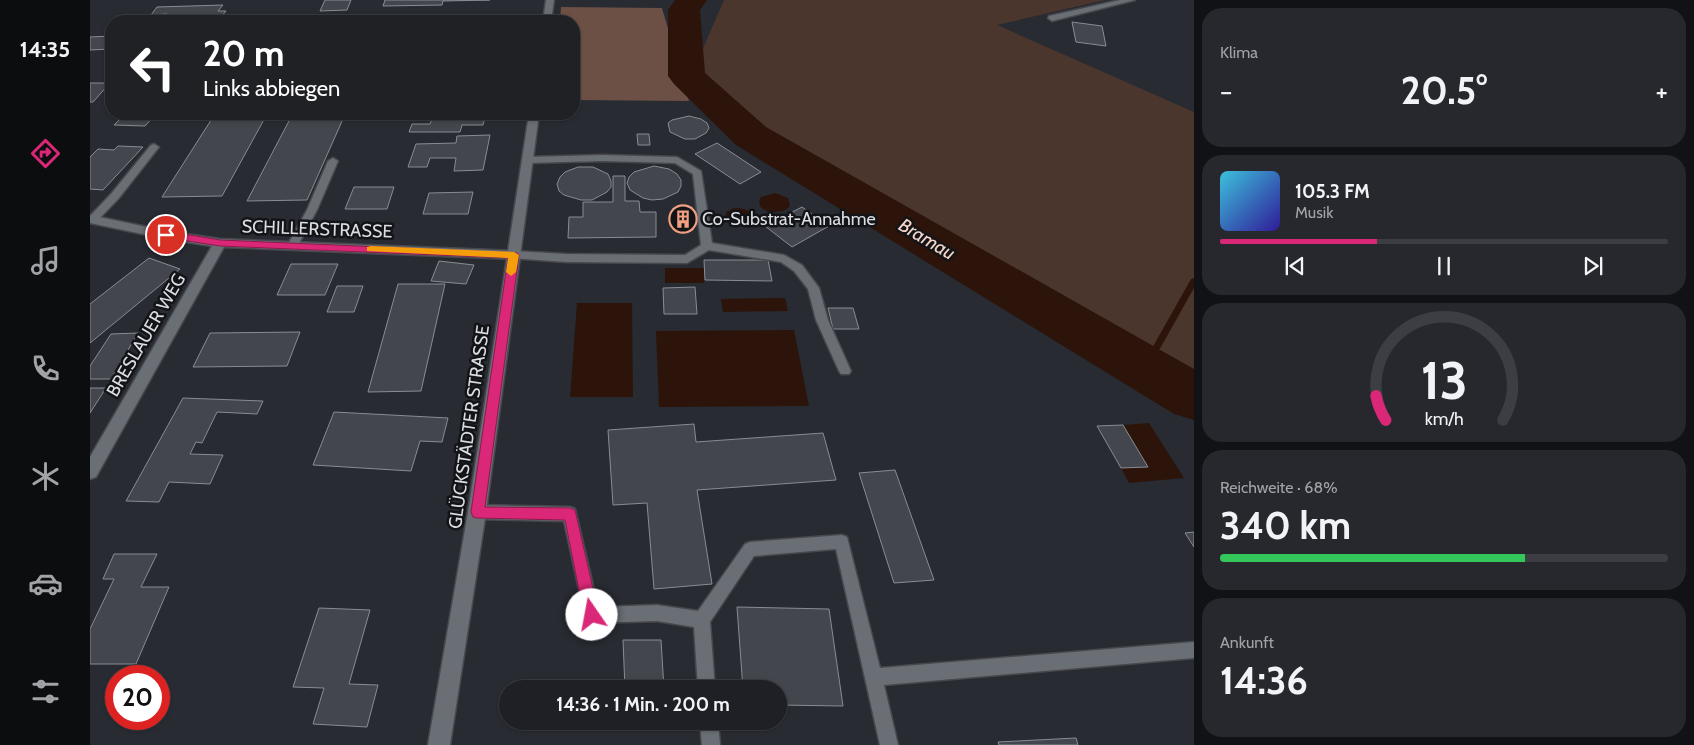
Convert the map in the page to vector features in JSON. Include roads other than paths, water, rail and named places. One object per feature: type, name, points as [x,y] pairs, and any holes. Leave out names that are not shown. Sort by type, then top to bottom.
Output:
[{"type":"street","points":[[548,15],[550,0]]},
{"type":"street","points":[[1052,18],[1131,0]]},
{"type":"street","name":"GLÜCKSTÄDTER STRASSE","points":[[439,745],[477,512],[533,120]]},
{"type":"street","name":"SCHILLERSTRASSE","points":[[91,219],[166,235],[220,243],[514,255]]},
{"type":"street","name":"BRESLAUER WEG","points":[[90,472],[220,243]]},
{"type":"lane","points":[[91,219],[115,196],[154,147]]},
{"type":"lane","points":[[527,160],[603,158],[677,160],[698,173],[707,246]]},
{"type":"lane","points":[[292,246],[312,210],[333,161]]},
{"type":"lane","points":[[514,255],[566,258],[687,259],[707,246],[784,259],[798,268],[812,288],[822,320],[845,371]]},
{"type":"lane","points":[[477,512],[570,514],[592,615],[657,613],[702,620]]},
{"type":"lane","points":[[706,680],[702,620],[750,549],[842,542],[889,745]]},
{"type":"lane","points":[[874,677],[1194,650]]},
{"type":"lane","points":[[710,730],[711,745]]},
{"type":"waterway","name":"Bramau","points":[[691,0],[684,10],[687,76],[751,136],[1194,397]]},
{"type":"waterway","points":[[1145,368],[1194,281]]},
{"type":"place","name":"Co-Substrat-Annahme","points":[[683,219]]}]
